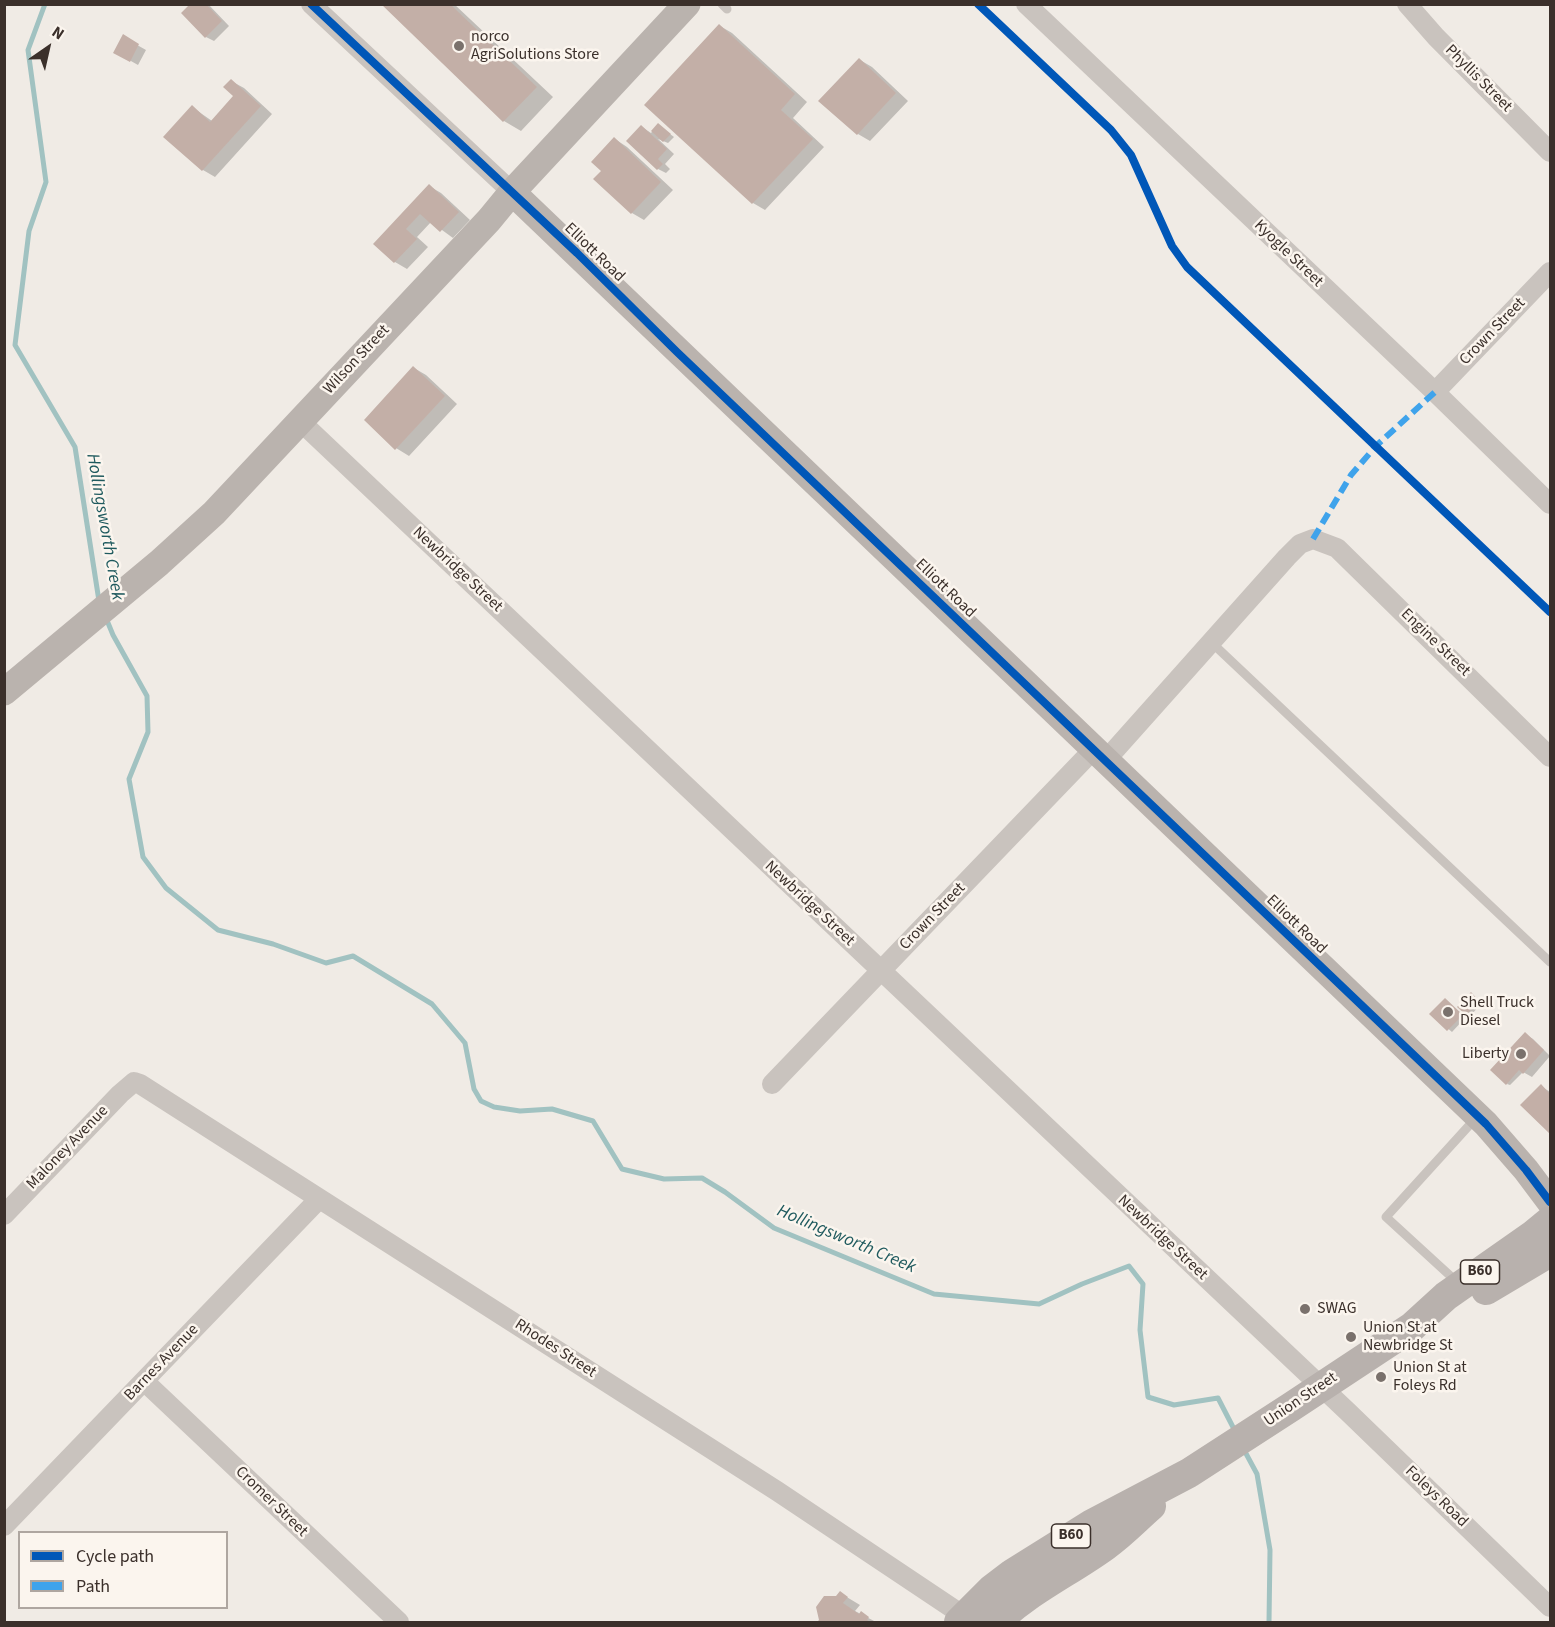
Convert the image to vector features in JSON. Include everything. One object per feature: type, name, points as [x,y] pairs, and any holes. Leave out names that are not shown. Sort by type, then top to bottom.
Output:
[{"type":"main road","name":"Union Street","points":[[965,1620],[991,1590],[1048,1549],[1189,1473],[1412,1327],[1446,1296],[1551,1221]]},
{"type":"main road","name":"Union Street","points":[[1412,1327],[1458,1307],[1551,1252]]},
{"type":"main road","name":"Union Street","points":[[996,1623],[1011,1608],[1035,1591],[1107,1545],[1189,1473]]},
{"type":"street","name":"Elliott Road","points":[[311,4],[512,192],[1482,1120],[1551,1202]]},
{"type":"street","name":"Kyogle Street","points":[[1026,4],[1551,504]]},
{"type":"street","name":"Phyllis Street","points":[[1407,4],[1436,37],[1551,152]]},
{"type":"street","name":"Wilson Street","points":[[4,692],[159,563],[214,513],[489,220],[512,192],[686,5]]},
{"type":"street","name":"Crown Street","points":[[1435,392],[1551,272]]},
{"type":"street","name":"Newbridge Street","points":[[300,421],[1320,1387]]},
{"type":"street","name":"Crown Street","points":[[772,1084],[880,972],[1210,642],[1287,557],[1300,544],[1312,539]]},
{"type":"street","name":"Engine Street","points":[[1312,539],[1337,548],[1551,757]]},
{"type":"street","name":"Rhodes Street","points":[[134,1082],[777,1491],[965,1620]]},
{"type":"street","name":"Maloney Avenue","points":[[4,1215],[134,1082]]},
{"type":"street","name":"Elliott Road","points":[[1482,1120],[1551,1170]]},
{"type":"street","name":"Barnes Avenue","points":[[4,1526],[319,1199]]},
{"type":"street","name":"Cromer Street","points":[[144,1382],[399,1623]]},
{"type":"street","name":"Foleys Road","points":[[1320,1387],[1551,1607]]},
{"type":"lane","points":[[1210,642],[1551,962]]},
{"type":"lane","points":[[1461,1286],[1386,1217],[1482,1120]]},
{"type":"building","points":[[190,4],[206,4],[222,21],[205,38],[181,13]]},
{"type":"building","name":"norco AgriSolutions Store","points":[[381,4],[450,4],[537,87],[503,122]]},
{"type":"building","points":[[719,24],[795,94],[781,110],[813,139],[752,204],[644,105]]},
{"type":"building","points":[[123,34],[139,44],[130,62],[113,53]]},
{"type":"building","points":[[859,58],[896,93],[857,135],[818,101]]},
{"type":"building","points":[[231,79],[261,106],[202,171],[163,137],[192,105],[210,122],[233,96],[223,87]]},
{"type":"building","points":[[658,123],[671,134],[663,142],[651,131]]},
{"type":"building","points":[[641,125],[667,149],[658,159],[663,164],[657,170],[626,141]]},
{"type":"building","points":[[614,137],[661,182],[631,214],[593,179],[601,171],[591,162]]},
{"type":"building","points":[[429,184],[459,212],[440,232],[420,214],[406,229],[417,239],[394,263],[373,244]]},
{"type":"building","points":[[413,366],[445,396],[395,450],[364,420]]},
{"type":"building","points":[[1471,992],[1479,1001],[1466,1015],[1457,1007]]},
{"type":"building","points":[[1445,998],[1463,1015],[1447,1031],[1429,1014]]},
{"type":"building","points":[[1525,1032],[1544,1050],[1523,1074],[1519,1070],[1506,1085],[1490,1070]]},
{"type":"building","points":[[1541,1084],[1550,1094],[1550,1134],[1520,1105]]},
{"type":"building","points":[[840,1591],[848,1597],[843,1603],[859,1614],[861,1611],[869,1617],[867,1620],[870,1622],[817,1622],[819,1620],[816,1607],[824,1596],[836,1596]]},
{"type":"waterway","name":"Hollingsworth Creek","points":[[45,4],[28,50],[46,182],[29,231],[15,345],[75,447],[99,601]]},
{"type":"waterway","name":"Hollingsworth Creek","points":[[106,618],[147,696],[148,732],[129,779],[143,857],[166,888],[218,930],[273,944],[326,963],[353,956],[432,1004],[465,1043],[474,1089],[481,1101],[494,1107],[520,1111],[552,1109],[593,1121],[622,1169],[664,1179],[702,1178],[774,1228],[934,1294],[1039,1304],[1129,1266],[1143,1284],[1140,1330],[1148,1397],[1174,1405],[1218,1398],[1235,1431]]},
{"type":"waterway","name":"Hollingsworth Creek","points":[[1243,1448],[1257,1474],[1270,1550],[1269,1622]]},
{"type":"marked path","points":[[1313,539],[1351,475],[1376,446],[1435,392]]},
{"type":"cycle path","points":[[311,4],[577,253],[677,352],[1486,1124],[1550,1202]]},
{"type":"cycle path","points":[[978,4],[1111,130],[1131,155],[1172,246],[1187,267],[1550,612]]},
{"type":"place","name":"norco AgriSolutions Store","points":[[459,46]]},
{"type":"place","name":"Shell Truck Diesel","points":[[1448,1012]]},
{"type":"place","name":"Liberty","points":[[1521,1054]]},
{"type":"place","name":"SWAG","points":[[1305,1309]]},
{"type":"place","name":"Union St at Newbridge St","points":[[1351,1337]]},
{"type":"place","name":"Union St at Foleys Rd","points":[[1381,1377]]}]
